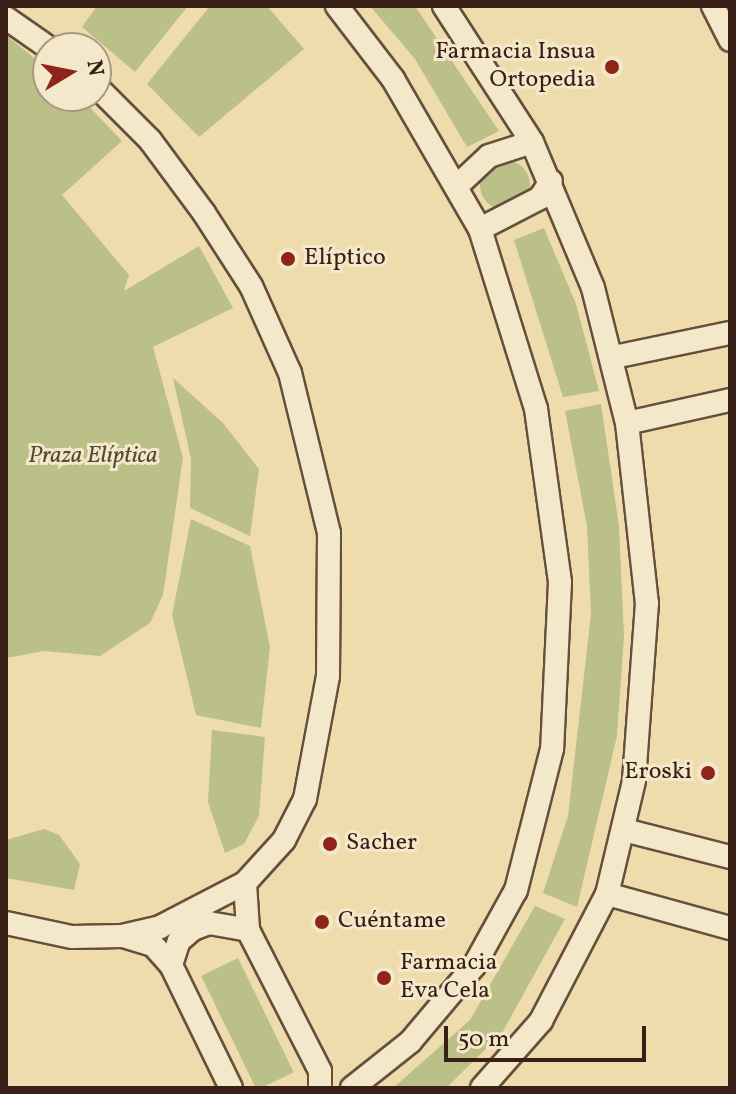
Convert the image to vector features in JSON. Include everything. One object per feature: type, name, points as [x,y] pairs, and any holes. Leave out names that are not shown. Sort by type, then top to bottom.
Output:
[{"type":"street","points":[[337,6],[393,79],[458,185],[480,229],[518,341],[553,502],[560,582],[552,749],[516,890],[474,966],[410,1042],[352,1088]]},
{"type":"street","points":[[444,6],[532,142],[551,181],[614,357],[627,423],[647,603],[644,701],[624,830],[607,894],[541,1021],[482,1088]]},
{"type":"street","points":[[713,6],[730,40]]},
{"type":"street","points":[[6,18],[32,36]]},
{"type":"street","points":[[6,923],[72,937],[122,936],[160,927],[245,883],[284,840],[305,799],[319,746],[332,606],[323,488],[290,373],[251,286],[174,168],[112,103]]},
{"type":"street","points":[[458,185],[489,156],[532,142]]},
{"type":"street","points":[[480,229],[540,198],[551,181]]},
{"type":"street","points":[[614,357],[730,333]]},
{"type":"street","points":[[627,423],[730,400]]},
{"type":"street","points":[[624,830],[730,857]]},
{"type":"street","points":[[245,883],[248,930],[320,1071],[320,1088]]},
{"type":"street","points":[[607,894],[730,928]]},
{"type":"street","points":[[171,965],[179,941],[193,929],[209,923],[248,930]]},
{"type":"street","points":[[122,936],[153,945],[171,965],[231,1088]]},
{"type":"green space","points":[[97,6],[188,6],[135,72],[112,52],[112,32],[88,32],[82,27]]},
{"type":"green space","points":[[210,6],[267,6],[304,49],[199,137],[147,84]]},
{"type":"green space","points":[[370,6],[415,6],[499,131],[467,147],[415,59]]},
{"type":"green space","name":"Praza Elíptica","points":[[6,35],[32,56],[32,112],[94,112],[122,141],[62,195],[129,275],[124,291],[199,246],[233,308],[153,347],[183,458],[163,595],[150,623],[100,656],[44,651],[6,658]]},
{"type":"green space","points":[[505,160],[522,168],[530,185],[522,202],[505,210],[488,202],[480,185],[488,168]]},
{"type":"green space","points":[[544,228],[576,304],[599,391],[563,397],[514,240]]},
{"type":"green space","points":[[173,378],[223,423],[259,469],[250,536],[190,508],[191,459]]},
{"type":"green space","points":[[601,404],[619,526],[624,636],[617,736],[577,907],[543,893],[568,816],[591,614],[587,526],[565,411]]},
{"type":"green space","points":[[191,519],[250,546],[270,647],[261,728],[196,715],[172,615]]},
{"type":"green space","points":[[212,730],[265,737],[259,816],[244,844],[225,853],[208,802]]},
{"type":"green space","points":[[44,829],[59,835],[80,864],[74,890],[6,878],[6,840]]},
{"type":"green space","points":[[535,906],[565,919],[502,1033],[446,1088],[393,1088],[470,1020]]},
{"type":"green space","points":[[238,958],[294,1072],[256,1088],[201,976]]},
{"type":"place","name":"Farmacia Insua Ortopedia","points":[[612,67]]},
{"type":"place","name":"Elíptico","points":[[288,259]]},
{"type":"place","name":"Eroski","points":[[708,773]]},
{"type":"place","name":"Sacher","points":[[330,844]]},
{"type":"place","name":"Cuéntame","points":[[322,922]]},
{"type":"place","name":"Farmacia Eva Cela","points":[[384,978]]}]
